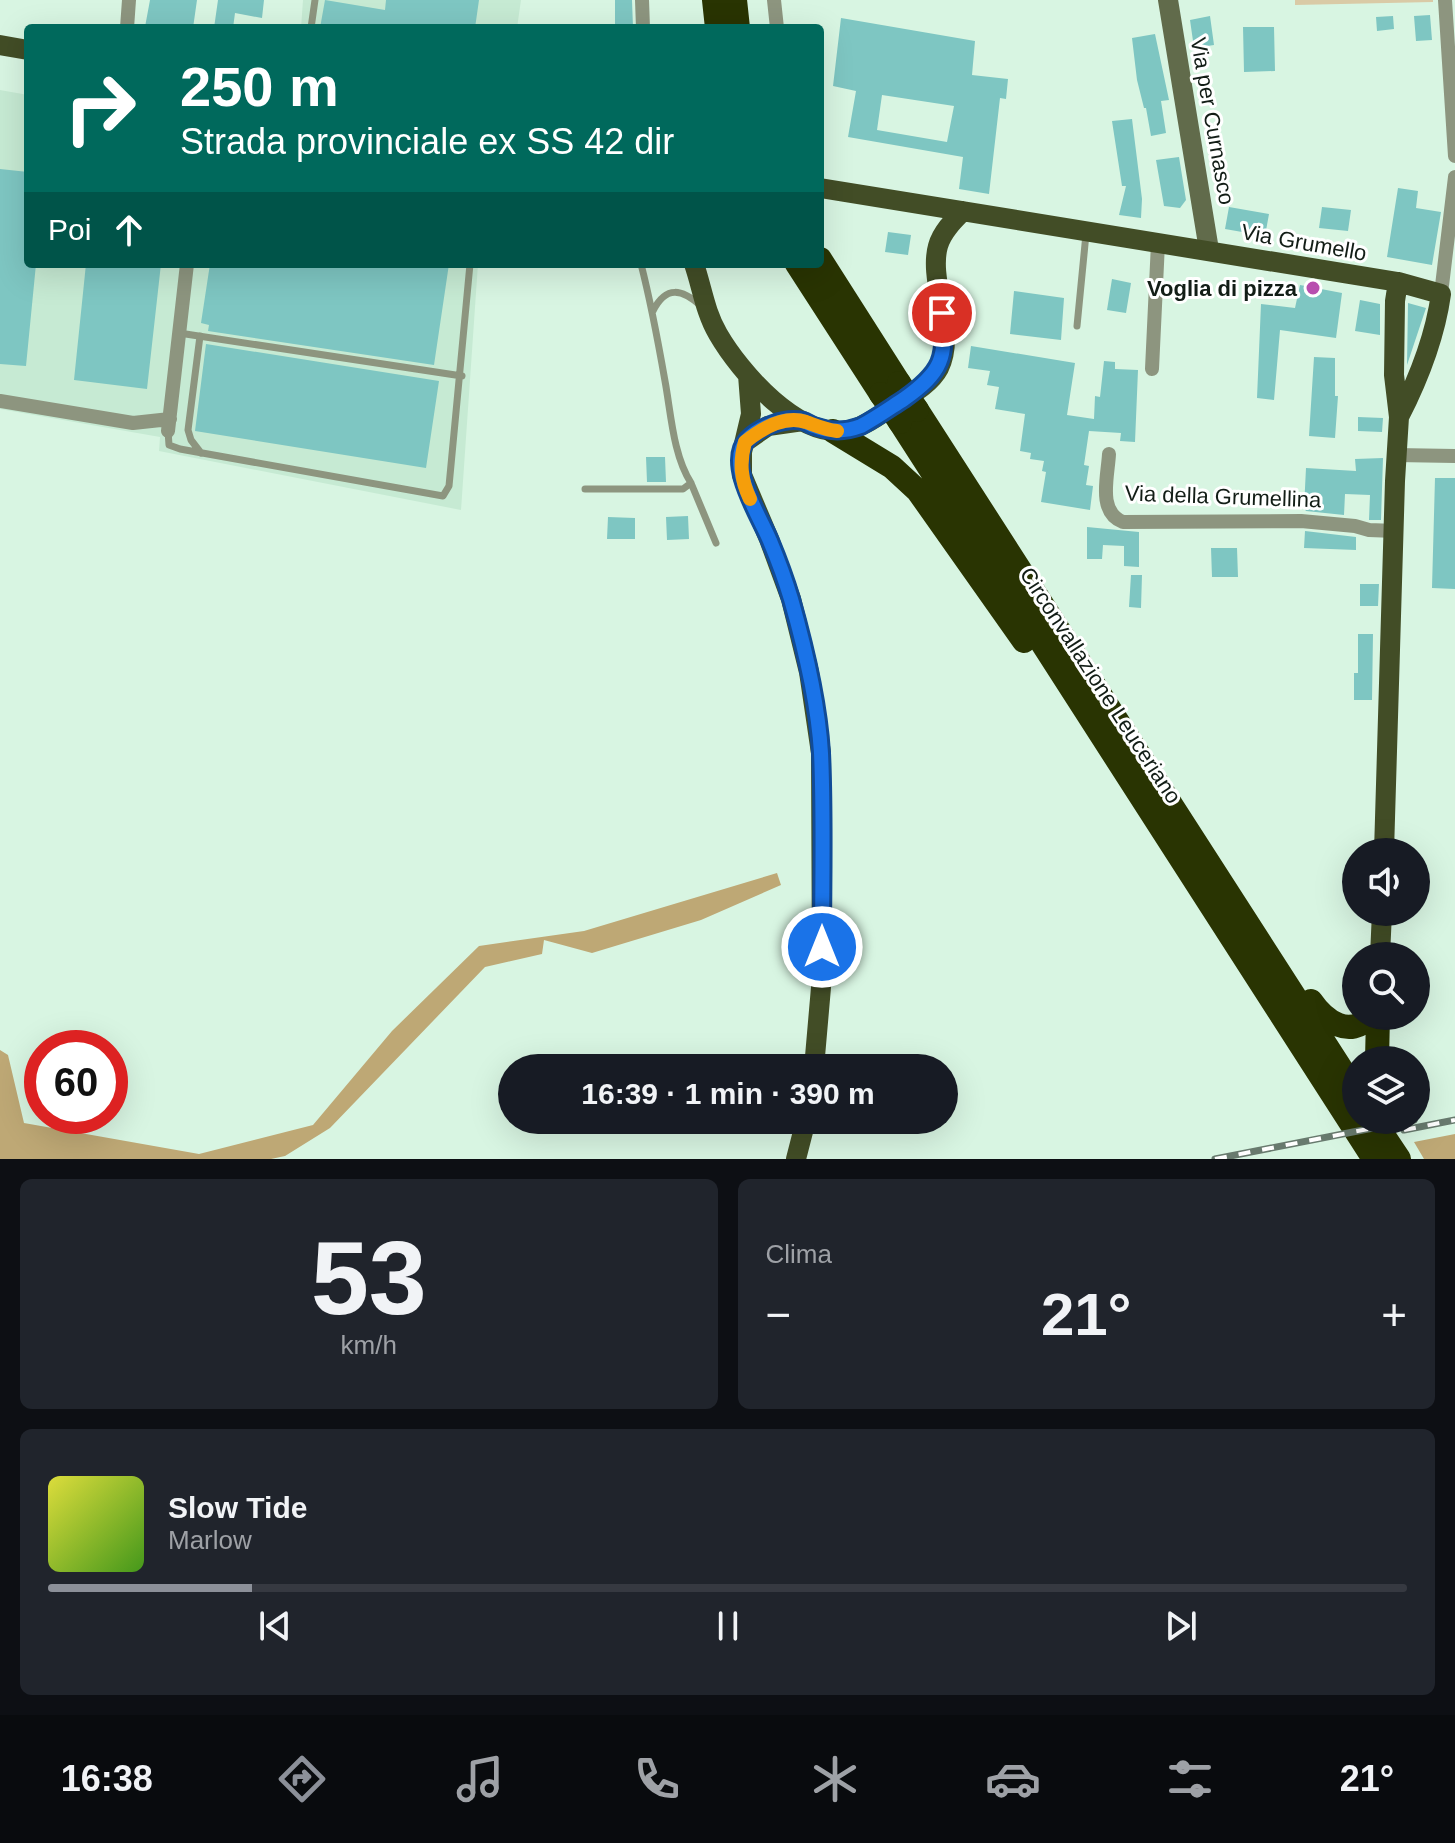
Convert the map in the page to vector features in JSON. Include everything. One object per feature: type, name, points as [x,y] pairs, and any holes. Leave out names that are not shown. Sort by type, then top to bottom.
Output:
[{"type":"highway","points":[[714,0],[717,24]]},
{"type":"highway","points":[[735,0],[738,24]]},
{"type":"highway","name":"Circonvallazione Leuceriano","points":[[824,266],[890,388]]},
{"type":"highway","name":"Circonvallazione Leuceriano","points":[[800,268],[909,416],[1262,943],[1342,1070]]},
{"type":"highway","name":"Circonvallazione Leuceriano","points":[[909,416],[1063,673],[1342,1078]]},
{"type":"highway","points":[[833,431],[892,467],[918,491],[1023,641],[1063,673]]},
{"type":"highway","points":[[1262,943],[1283,955],[1312,1004],[1330,1022],[1342,1024]]},
{"type":"highway","points":[[1374,1159],[1375,1134]]},
{"type":"highway","points":[[1381,1134],[1399,1159]]},
{"type":"highway","points":[[1384,1134],[1413,1159]]},
{"type":"main road","points":[[0,45],[24,49]]},
{"type":"main road","name":"Via Grumello","points":[[824,189],[1398,282],[1448,296]]},
{"type":"main road","points":[[695,268],[717,332],[748,375],[780,407],[803,421],[833,431],[849,430],[873,420],[924,385],[939,368],[945,340],[937,249],[946,231],[963,211]]},
{"type":"main road","points":[[1384,838],[1399,417],[1394,375],[1398,282]]},
{"type":"main road","points":[[1399,417],[1416,384],[1448,296]]},
{"type":"main road","points":[[748,375],[751,414],[742,475],[791,599],[809,672],[821,753],[822,976],[815,1054]]},
{"type":"main road","points":[[745,442],[768,426],[803,421]]},
{"type":"main road","points":[[796,1159],[802,1134]]},
{"type":"street","points":[[127,24],[129,0]]},
{"type":"street","points":[[642,0],[643,24]]},
{"type":"street","points":[[774,0],[777,24]]},
{"type":"street","name":"Via per Curnasco","points":[[1168,0],[1209,250]]},
{"type":"street","points":[[1445,0],[1455,156]]},
{"type":"street","points":[[1448,296],[1455,177]]},
{"type":"street","points":[[1152,369],[1158,243]]},
{"type":"street","points":[[0,401],[133,423],[169,425],[186,268]]},
{"type":"street","name":"Via della Grumellina","points":[[1109,454],[1106,504],[1115,518],[1123,522],[1301,521],[1395,531]]},
{"type":"street","points":[[1396,455],[1455,456]]},
{"type":"lane","points":[[312,24],[315,0]]},
{"type":"lane","points":[[1077,326],[1086,232]]},
{"type":"lane","points":[[169,425],[169,445],[201,454],[443,496],[449,486],[462,376],[470,268]]},
{"type":"lane","points":[[642,268],[653,311],[674,432],[687,476],[716,543]]},
{"type":"lane","points":[[653,311],[661,297],[680,292],[689,295],[710,315]]},
{"type":"lane","points":[[178,333],[462,376]]},
{"type":"lane","points":[[200,336],[188,430],[201,454]]},
{"type":"lane","points":[[585,489],[683,489],[691,483]]},
{"type":"shaded area","points":[[303,0],[521,0],[518,24],[301,24]]},
{"type":"shaded area","points":[[1295,0],[1433,0],[1433,2],[1295,5]]},
{"type":"shaded area","points":[[0,90],[24,94],[24,268],[478,268],[461,510],[159,451],[160,437],[0,409]]},
{"type":"shaded area","points":[[777,873],[781,885],[701,920],[592,953],[544,940],[542,954],[485,967],[330,1128],[285,1156],[271,1159],[0,1159],[0,1050],[8,1055],[24,1134],[86,1134],[199,1154],[313,1125],[392,1031],[479,946],[584,931]]},
{"type":"shaded area","points":[[1455,1134],[1455,1159],[1424,1159],[1414,1142]]},
{"type":"building","points":[[150,0],[197,0],[194,24],[146,24]]},
{"type":"building","points":[[218,0],[264,0],[262,18],[235,13],[234,24],[215,24]]},
{"type":"building","points":[[325,0],[385,10],[386,0],[479,0],[476,24],[321,24]]},
{"type":"building","points":[[615,0],[632,0],[633,24],[615,24]]},
{"type":"building","points":[[1430,15],[1432,40],[1416,41],[1414,16]]},
{"type":"building","points":[[1210,16],[1214,45],[1194,48],[1190,20]]},
{"type":"building","points":[[1393,16],[1394,29],[1377,31],[1376,17]]},
{"type":"building","points":[[841,18],[975,41],[972,75],[1008,79],[1006,99],[1000,98],[989,194],[959,189],[963,157],[848,137],[856,91],[833,86]],"holes":[[[882,95],[954,106],[947,142],[877,130]]]},
{"type":"building","points":[[1243,27],[1274,27],[1275,71],[1244,72]]},
{"type":"building","points":[[1155,34],[1169,100],[1161,101],[1166,133],[1151,136],[1137,80],[1132,38]]},
{"type":"building","points":[[1132,119],[1142,199],[1141,218],[1119,215],[1126,186],[1122,186],[1112,121]]},
{"type":"building","points":[[1179,157],[1186,200],[1180,208],[1164,206],[1156,160]]},
{"type":"building","points":[[0,169],[24,172],[24,268],[36,268],[26,366],[0,364]]},
{"type":"building","points":[[1398,188],[1418,191],[1416,208],[1441,212],[1432,265],[1387,257]]},
{"type":"building","points":[[1229,207],[1269,214],[1265,236],[1225,229]]},
{"type":"building","points":[[1322,207],[1351,210],[1348,231],[1319,228]]},
{"type":"building","points":[[888,232],[911,235],[908,255],[885,252]]},
{"type":"building","points":[[86,268],[161,268],[147,389],[74,380]]},
{"type":"building","points":[[209,268],[448,268],[434,365],[208,331],[209,325],[201,323]]},
{"type":"building","points":[[1112,279],[1131,283],[1126,313],[1107,310]]},
{"type":"building","points":[[1300,285],[1342,293],[1336,338],[1280,330],[1274,400],[1257,398],[1261,304],[1295,308]]},
{"type":"building","points":[[1014,291],[1064,298],[1061,340],[1010,334]]},
{"type":"building","points":[[1360,300],[1380,304],[1380,335],[1355,331]]},
{"type":"building","points":[[1408,303],[1426,308],[1407,365]]},
{"type":"building","points":[[206,344],[439,381],[426,468],[195,431]]},
{"type":"building","points":[[971,346],[1075,363],[1067,415],[1094,419],[1095,396],[1100,397],[1104,361],[1115,362],[1115,369],[1138,370],[1135,442],[1120,441],[1121,433],[1089,431],[1084,465],[1089,466],[1086,485],[1093,486],[1090,510],[1041,502],[1046,472],[1042,471],[1044,461],[1030,459],[1031,453],[1020,451],[1025,414],[995,409],[999,387],[987,385],[990,371],[968,368]]},
{"type":"building","points":[[1314,357],[1335,358],[1335,396],[1338,396],[1335,438],[1309,436]]},
{"type":"building","points":[[1358,417],[1383,418],[1382,432],[1358,431]]},
{"type":"building","points":[[646,457],[665,457],[666,482],[647,482]]},
{"type":"building","points":[[1383,458],[1381,520],[1369,520],[1370,495],[1345,494],[1344,515],[1306,511],[1304,508],[1306,468],[1356,471],[1355,459]]},
{"type":"building","points":[[1435,478],[1455,478],[1455,589],[1432,588]]},
{"type":"building","points":[[688,516],[689,539],[667,540],[666,517]]},
{"type":"building","points":[[608,517],[635,518],[635,539],[607,539]]},
{"type":"building","points":[[1087,527],[1139,532],[1139,567],[1124,566],[1124,546],[1103,545],[1102,559],[1087,559]]},
{"type":"building","points":[[1305,531],[1356,537],[1356,550],[1304,548]]},
{"type":"building","points":[[1211,548],[1237,548],[1238,577],[1212,577]]},
{"type":"building","points":[[1131,575],[1142,575],[1141,608],[1129,607]]},
{"type":"building","points":[[1360,584],[1379,584],[1378,606],[1360,606]]},
{"type":"building","points":[[1358,634],[1373,634],[1372,700],[1354,700]]},
{"type":"railway","points":[[1430,1125],[1455,1120]]},
{"type":"railway","points":[[1215,1159],[1343,1134]]},
{"type":"slow traffic","points":[[750,499],[741,464],[745,442],[755,434],[768,426],[790,421],[803,421],[837,431]]},
{"type":"place","name":"Voglia di pizza","points":[[1313,288]]},
{"type":"route","points":[[822,947],[821,753],[814,698],[791,599],[769,539],[746,491],[742,452],[745,442],[755,434],[779,423],[803,421],[833,431],[861,426],[924,385],[939,368],[943,353],[942,313]]}]
